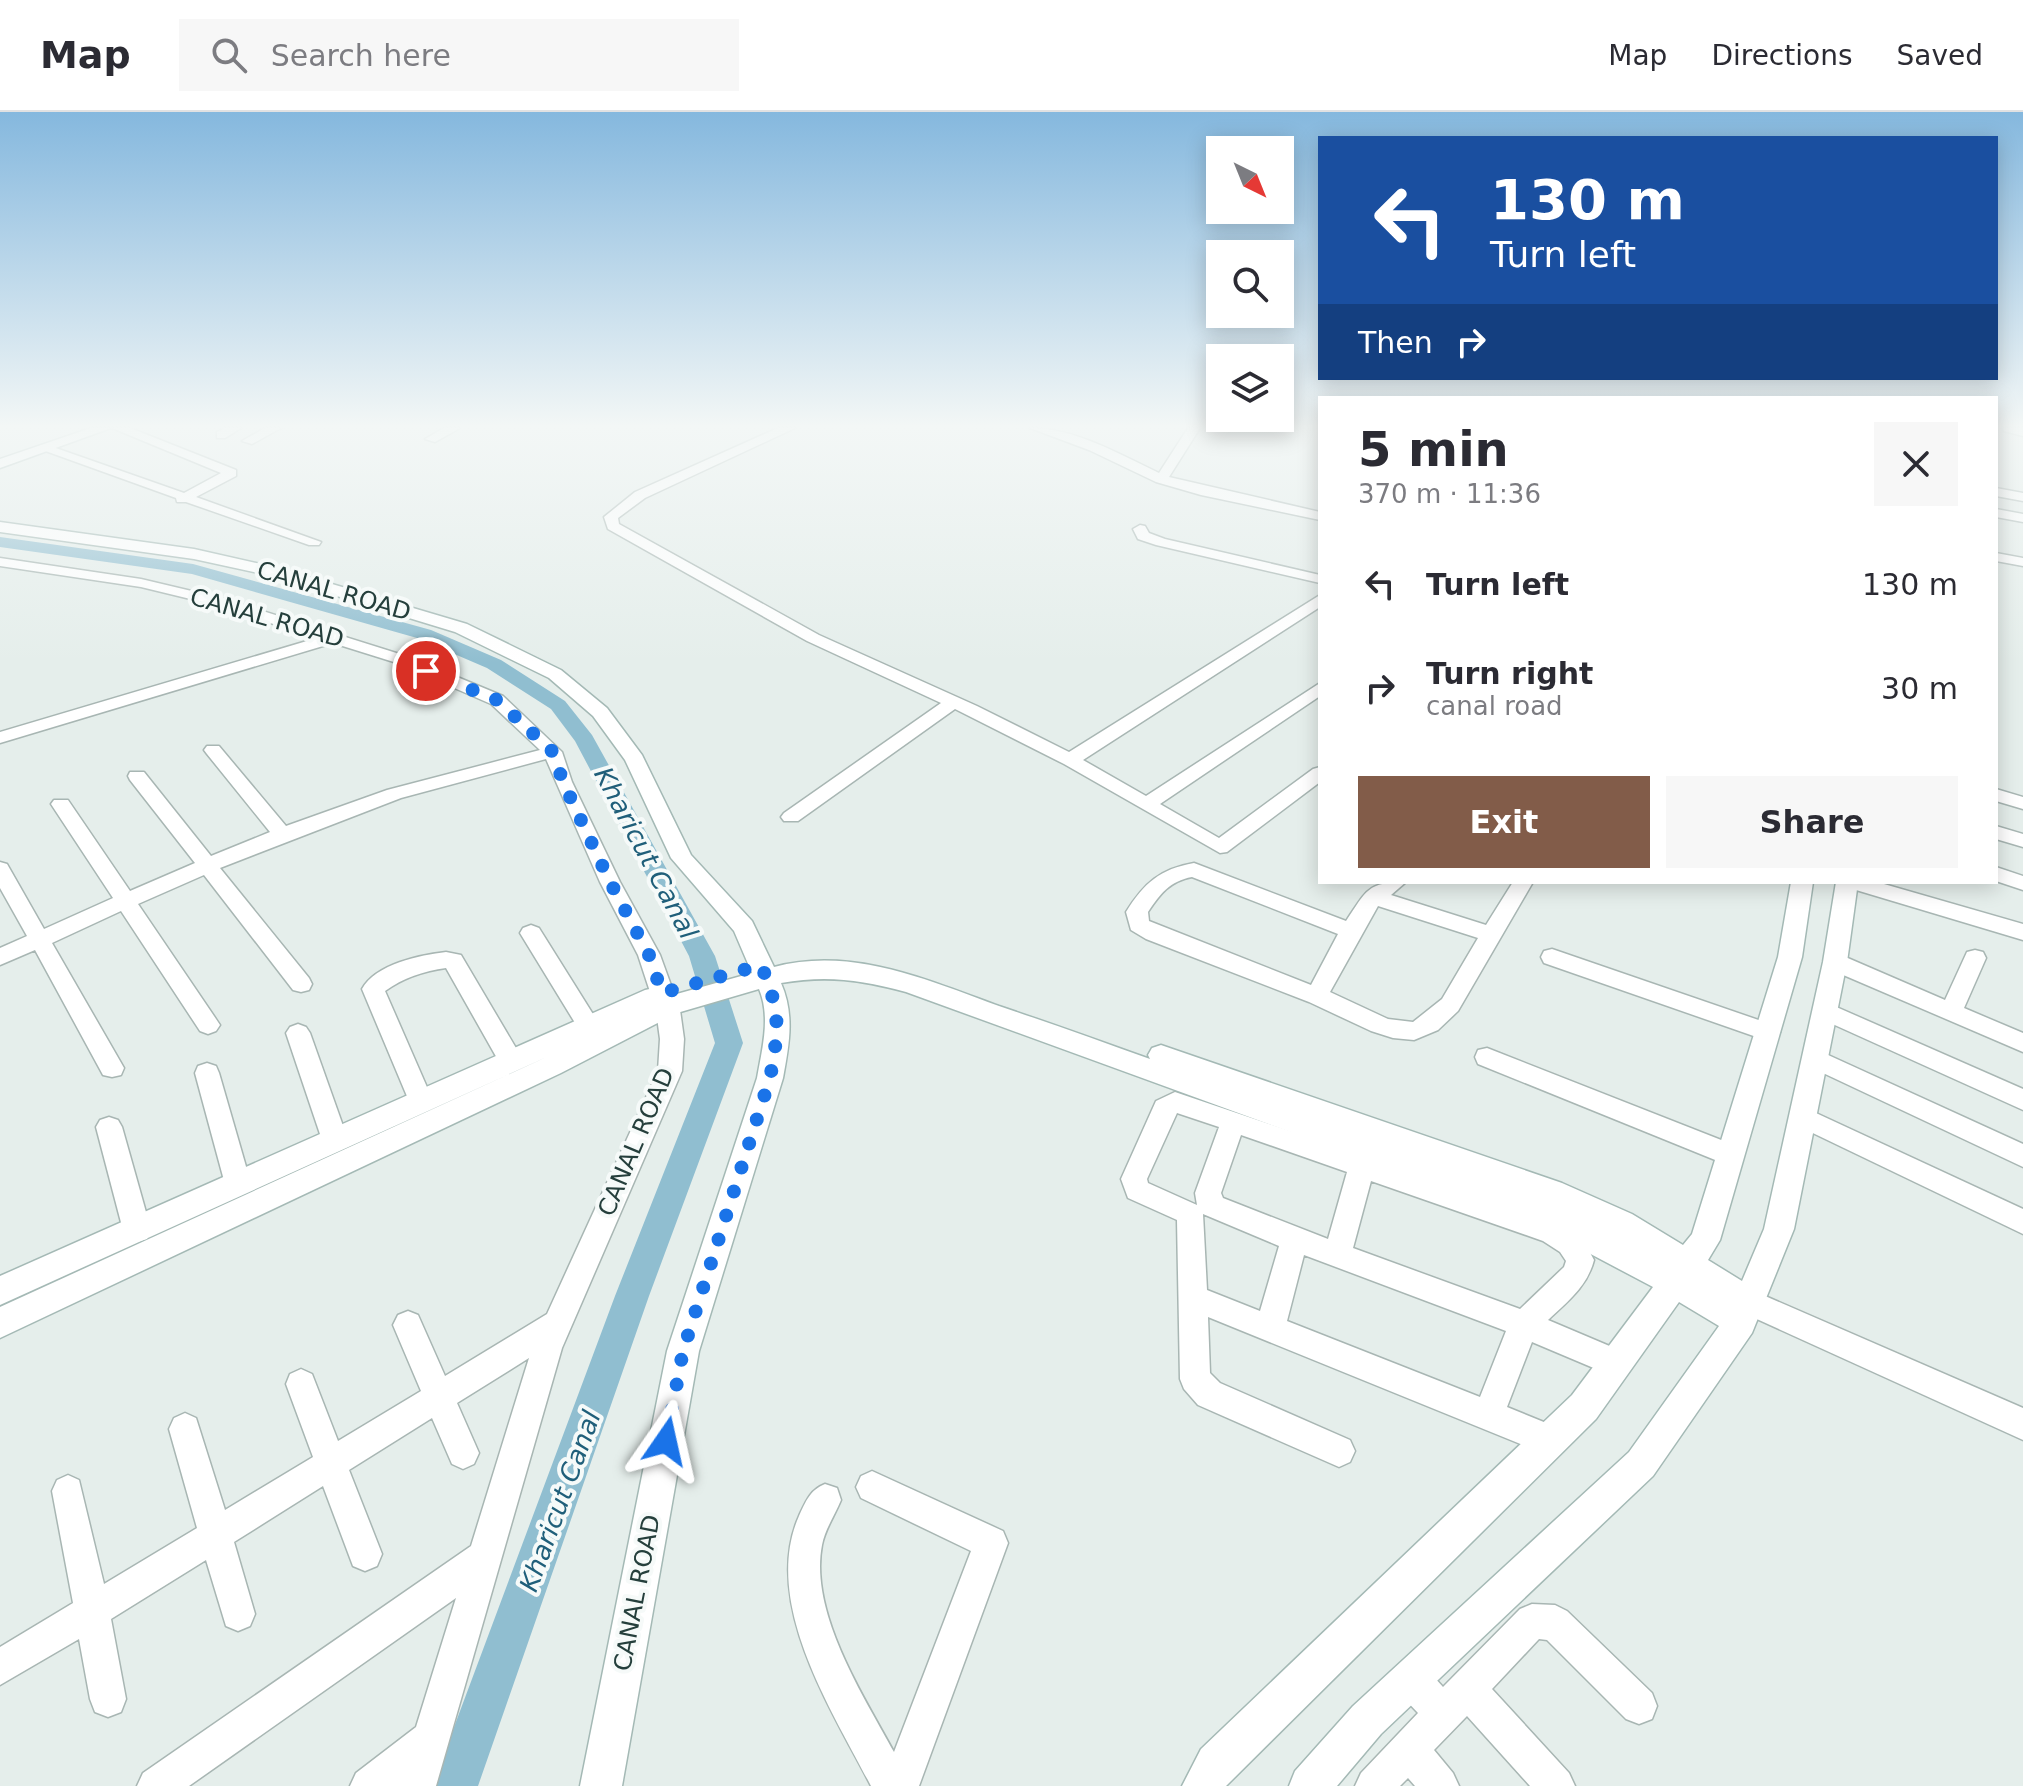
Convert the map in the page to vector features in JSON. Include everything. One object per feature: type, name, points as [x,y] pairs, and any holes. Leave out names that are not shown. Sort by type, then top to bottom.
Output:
[{"type":"street","points":[[204,506],[314,542]]},
{"type":"street","points":[[625,506],[611,517],[613,526],[813,638],[954,702],[1070,760],[1220,847]]},
{"type":"street","points":[[1273,506],[1318,516]]},
{"type":"street","points":[[1998,513],[2023,518]]},
{"type":"street","name":"CANAL ROAD","points":[[0,527],[194,554],[272,571],[461,628],[555,674],[600,712],[635,759],[682,858],[744,927],[775,998],[778,1033],[770,1078],[683,1351],[601,1786]]},
{"type":"street","points":[[1140,529],[1143,536],[1161,542],[1318,579]]},
{"type":"street","points":[[1998,557],[2023,562]]},
{"type":"street","name":"CANAL ROAD","points":[[0,562],[141,583],[216,601],[403,660],[497,700],[553,752],[563,782],[610,882],[649,955],[666,999],[672,1039],[670,1071],[547,1348],[417,1786]]},
{"type":"street","points":[[1070,760],[1318,603]]},
{"type":"street","points":[[0,738],[337,637]]},
{"type":"street","points":[[1147,804],[1318,689]]},
{"type":"street","points":[[791,817],[954,702]]},
{"type":"street","points":[[213,750],[284,836]]},
{"type":"street","points":[[0,957],[284,836],[385,788],[553,752]]},
{"type":"street","points":[[1194,870],[1318,774]]},
{"type":"street","points":[[137,776],[301,984]]},
{"type":"street","points":[[1998,796],[2023,803]]},
{"type":"street","points":[[61,804],[208,1025]]},
{"type":"street","points":[[1998,833],[2023,841]]},
{"type":"street","points":[[0,869],[112,1068]]},
{"type":"street","points":[[1351,931],[1194,870],[1171,873],[1160,879],[1137,912],[1139,925],[1154,934],[1317,996],[1388,1027],[1412,1032],[1436,1022],[1450,1005],[1522,884]]},
{"type":"street","points":[[1998,875],[2023,883]]},
{"type":"street","points":[[1317,996],[1351,931],[1373,897],[1393,884]]},
{"type":"street","points":[[1203,1786],[1216,1764],[1584,1407],[1705,1240],[1790,957],[1802,884]]},
{"type":"street","points":[[1310,1786],[1367,1720],[1641,1464],[1745,1312],[1779,1229],[1835,962],[1847,884]]},
{"type":"street","points":[[1860,884],[2023,932]]},
{"type":"street","points":[[1373,897],[1492,935]]},
{"type":"street","points":[[531,933],[588,1025]]},
{"type":"street","points":[[1552,957],[1768,1032]]},
{"type":"street","points":[[1951,1012],[1975,958]]},
{"type":"street","points":[[421,1101],[373,989],[384,979],[440,959],[453,961],[511,1060]]},
{"type":"street","points":[[1835,962],[2023,1043]]},
{"type":"street","points":[[0,1291],[588,1025],[763,972],[820,968],[864,972],[911,984],[1419,1166],[1680,1274],[1745,1312],[2023,1424]]},
{"type":"street","points":[[0,1323],[552,1066],[666,999]]},
{"type":"street","points":[[1825,1011],[2023,1100]]},
{"type":"street","points":[[298,1033],[335,1140]]},
{"type":"street","points":[[1487,1057],[1730,1155]]},
{"type":"street","points":[[1815,1058],[2023,1156]]},
{"type":"street","points":[[207,1073],[238,1184]]},
{"type":"street","points":[[1339,1451],[1209,1394],[1195,1379],[1191,1218],[1186,1210],[1137,1190],[1134,1179],[1165,1108],[1175,1102],[1552,1232],[1570,1243],[1580,1260],[1576,1274],[1524,1324],[1488,1415]]},
{"type":"street","points":[[1803,1117],[2023,1222]]},
{"type":"street","points":[[1234,1120],[1208,1193],[1211,1205],[1524,1324],[1615,1363]]},
{"type":"street","points":[[109,1127],[137,1230]]},
{"type":"street","points":[[1337,1255],[1362,1165]]},
{"type":"street","points":[[1270,1328],[1295,1239]]},
{"type":"street","points":[[1192,1297],[1550,1440]]},
{"type":"street","points":[[0,1667],[559,1323]]},
{"type":"street","points":[[408,1325],[463,1453]]},
{"type":"street","points":[[301,1384],[365,1554]]},
{"type":"street","points":[[185,1429],[238,1614]]},
{"type":"street","points":[[872,1487],[991,1543],[900,1786]]},
{"type":"street","points":[[68,1491],[108,1699]]},
{"type":"street","points":[[825,1500],[804,1551],[804,1578],[812,1615],[832,1670],[892,1786]]},
{"type":"street","points":[[156,1786],[485,1557]]},
{"type":"street","points":[[1374,1786],[1532,1621],[1540,1619],[1555,1623],[1639,1706]]},
{"type":"street","points":[[1411,1679],[1455,1702],[1556,1786]]},
{"type":"street","points":[[369,1786],[431,1739]]},
{"type":"street","points":[[1409,1750],[1440,1786]]},
{"type":"waterway","name":"Kharicut Canal","points":[[0,542],[193,569],[424,634],[494,664],[558,705],[585,739],[702,956],[729,1043],[632,1296],[455,1786]]},
{"type":"route","points":[[426,671],[497,700],[553,752],[563,782],[610,882],[649,955],[662,993],[761,965],[775,998],[778,1033],[770,1078],[683,1351],[666,1441]]}]
